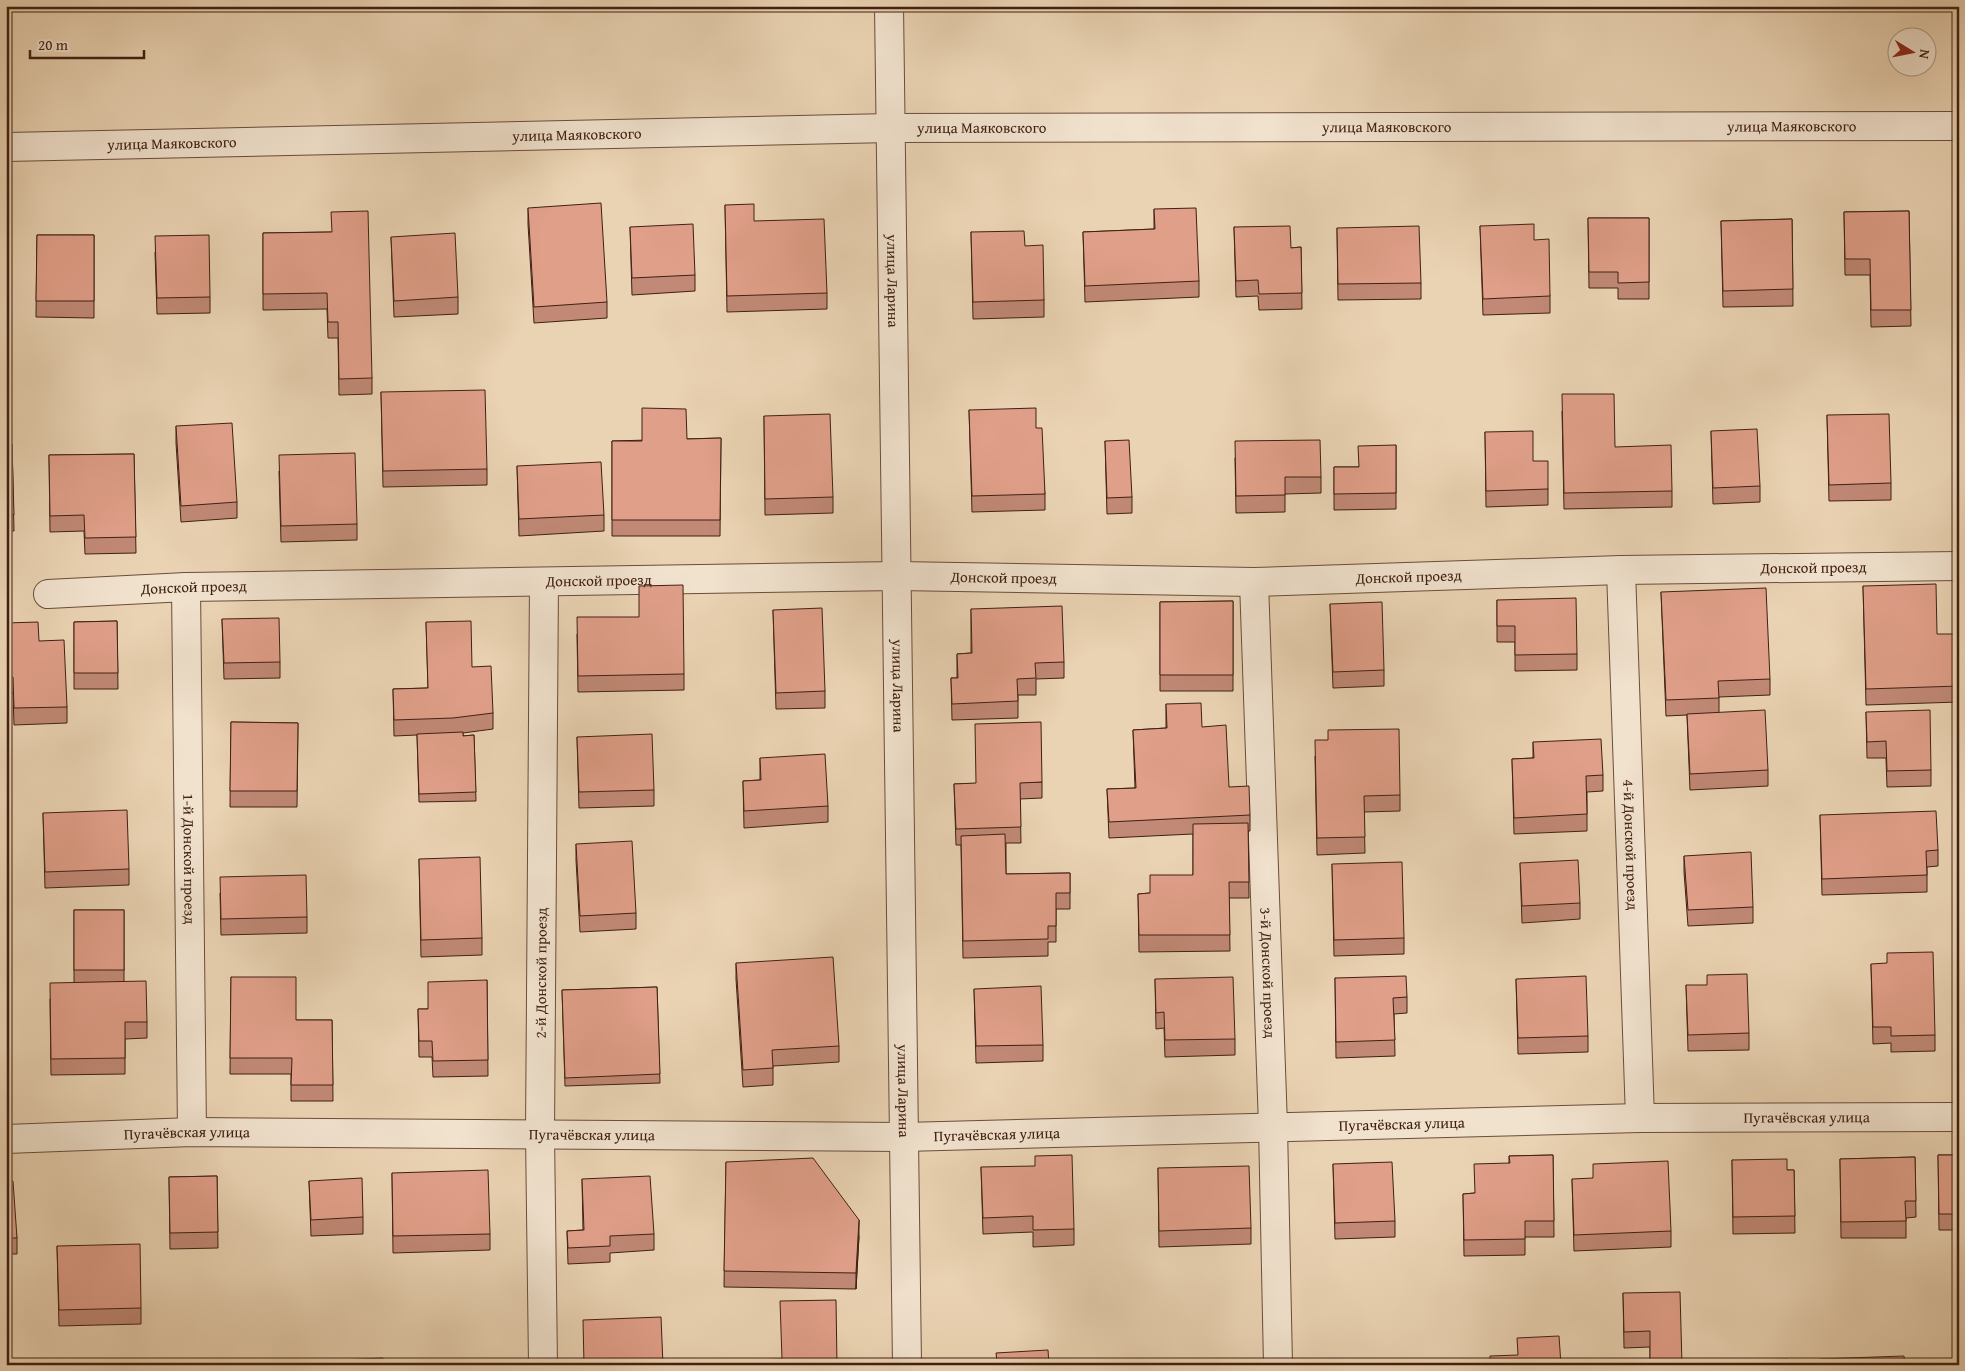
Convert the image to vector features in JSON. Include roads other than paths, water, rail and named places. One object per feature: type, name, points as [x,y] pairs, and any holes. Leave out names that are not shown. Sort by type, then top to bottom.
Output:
[{"type":"street","name":"улица Ларина","points":[[889,6],[908,1365]]},
{"type":"street","name":"улица Маяковского","points":[[6,148],[891,128],[1959,126]]},
{"type":"street","name":"Донской проезд","points":[[48,594],[186,587],[897,576],[1254,582],[1621,570],[1959,566]]},
{"type":"street","name":"4-й Донской проезд","points":[[1621,570],[1640,1118]]},
{"type":"street","name":"2-й Донской проезд","points":[[544,582],[540,1134],[544,1365]]},
{"type":"street","name":"3-й Донской проезд","points":[[1254,582],[1273,1126],[1278,1365]]},
{"type":"street","name":"1-й Донской проезд","points":[[186,587],[192,1132]]},
{"type":"street","name":"Пугачёвская улица","points":[[6,1139],[192,1132],[904,1137],[1640,1118],[1959,1117]]}]
